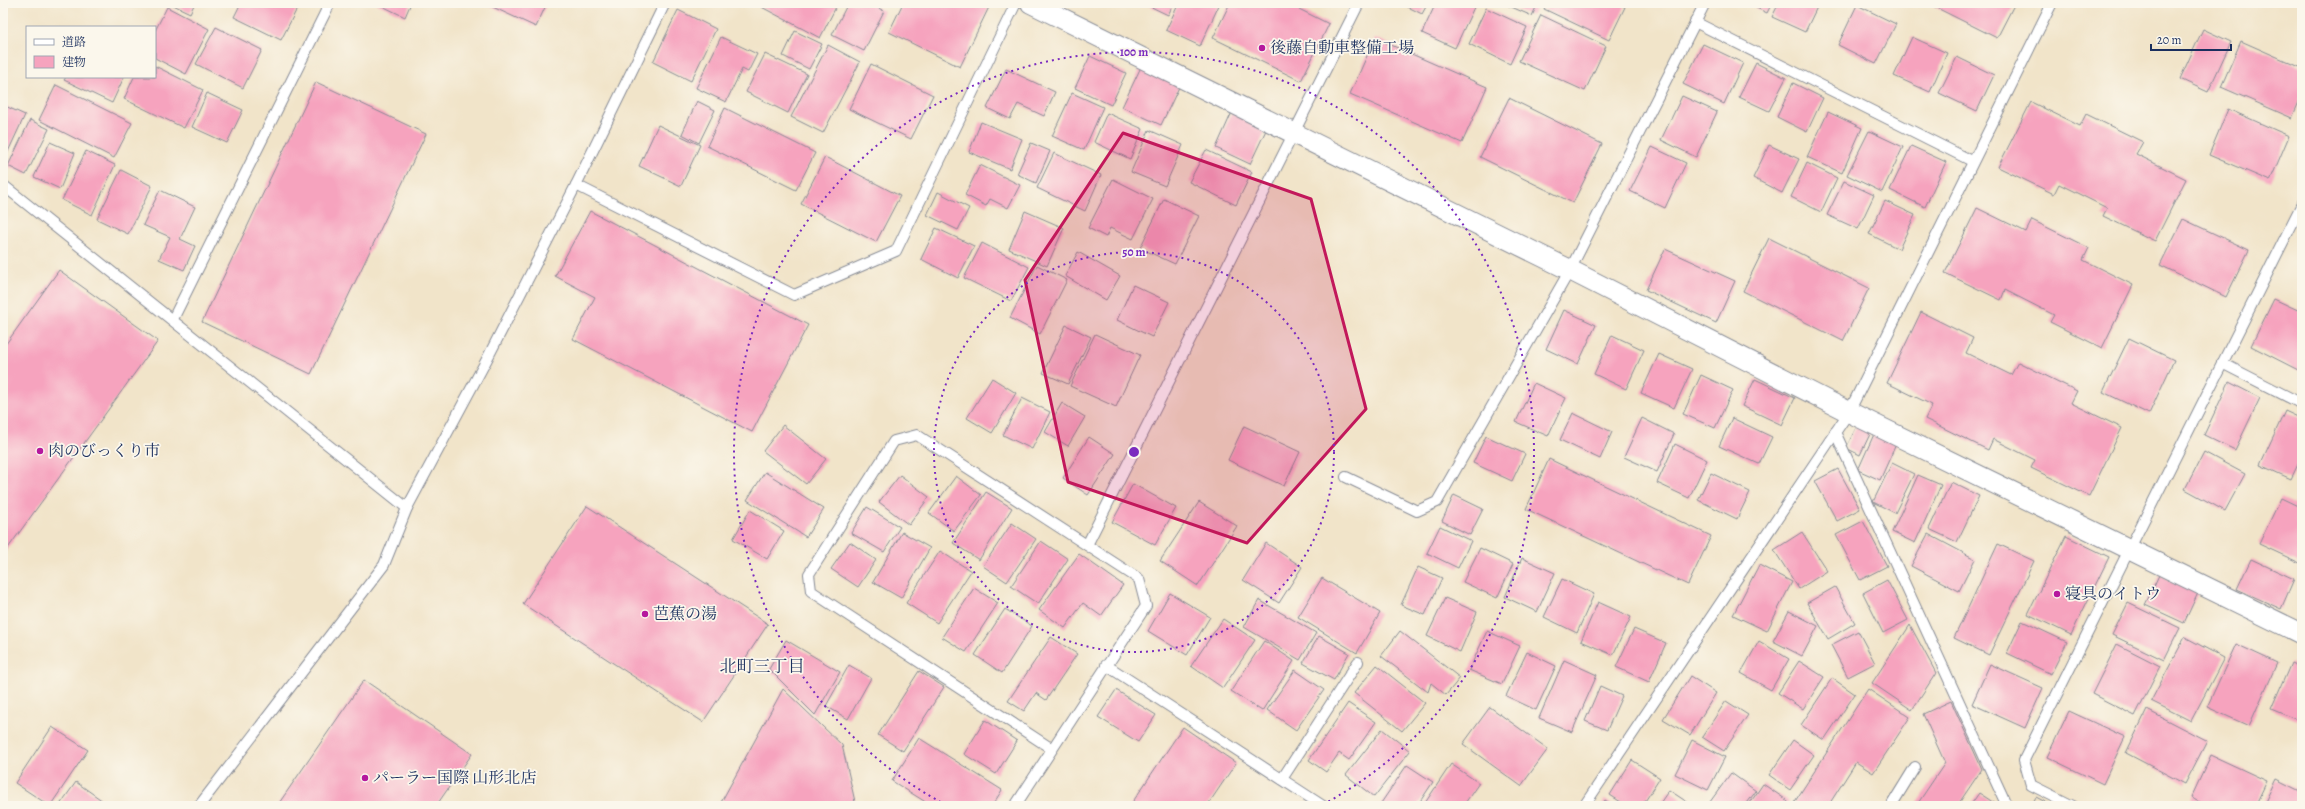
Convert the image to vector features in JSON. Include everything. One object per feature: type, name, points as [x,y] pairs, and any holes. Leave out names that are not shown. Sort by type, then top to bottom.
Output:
[{"type":"street","points":[[1031,3],[1570,270],[1849,412],[2302,634]]},
{"type":"lane","points":[[173,319],[330,3]]},
{"type":"lane","points":[[199,806],[384,564],[407,508],[454,424],[576,185],[665,3]]},
{"type":"lane","points":[[576,185],[794,295],[896,251],[1016,3]]},
{"type":"lane","points":[[1087,545],[1359,3]]},
{"type":"lane","points":[[1346,476],[1417,511],[1437,502],[1570,270],[1705,3]]},
{"type":"lane","points":[[1584,806],[1849,412],[1972,161],[2052,3]]},
{"type":"lane","points":[[1695,22],[1972,161]]},
{"type":"lane","points":[[3,184],[407,508]]},
{"type":"lane","points":[[2074,806],[2031,785],[2024,760],[2128,549],[2302,204]]},
{"type":"lane","points":[[2222,363],[2302,404]]},
{"type":"lane","points":[[1835,432],[2007,806]]},
{"type":"lane","points":[[1015,806],[1146,606],[1139,579],[917,435],[894,441],[809,574],[811,591],[1052,749]]},
{"type":"lane","points":[[1282,779],[1358,662]]},
{"type":"lane","points":[[1106,665],[1323,806]]},
{"type":"lane","points":[[1890,806],[1915,767]]},
{"type":"highlighted area","points":[[1123,133],[1311,199],[1366,409],[1247,543],[1068,482],[1025,280]]},
{"type":"building","points":[[169,3],[195,3],[190,13]]},
{"type":"building","points":[[241,3],[300,3],[281,40],[234,17]]},
{"type":"building","points":[[376,3],[411,3],[405,17]]},
{"type":"building","points":[[484,3],[547,3],[536,27]]},
{"type":"building","points":[[754,3],[838,3],[820,38]]},
{"type":"building","points":[[848,3],[869,3],[884,11],[864,51],[832,35]]},
{"type":"building","points":[[903,3],[991,3],[960,67],[889,32]]},
{"type":"building","points":[[1143,3],[1174,3],[1168,15]]},
{"type":"building","points":[[1179,3],[1220,3],[1200,46],[1166,30]]},
{"type":"building","points":[[1230,3],[1287,3],[1329,24],[1301,81],[1213,38]]},
{"type":"building","points":[[1400,3],[1428,3],[1422,14]]},
{"type":"building","points":[[1436,3],[1476,3],[1455,48],[1422,33]]},
{"type":"building","points":[[1508,3],[1538,3],[1532,16],[1507,5]]},
{"type":"building","points":[[1547,3],[1617,3],[1625,7],[1609,40],[1544,9]]},
{"type":"building","points":[[1746,3],[1772,3],[1767,13]]},
{"type":"building","points":[[1779,3],[1819,3],[1805,32],[1772,17]]},
{"type":"building","points":[[1927,3],[2015,3],[1997,38]]},
{"type":"building","points":[[1857,5],[1896,24],[1876,64],[1838,45]]},
{"type":"building","points":[[167,7],[209,29],[186,74],[156,59],[156,29]]},
{"type":"building","points":[[1486,8],[1527,27],[1510,64],[1469,44]]},
{"type":"building","points":[[678,10],[716,29],[691,81],[653,62]]},
{"type":"building","points":[[1541,15],[1606,46],[1585,91],[1519,61]]},
{"type":"building","points":[[216,27],[262,50],[243,88],[196,64]]},
{"type":"building","points":[[2203,29],[2231,42],[2208,92],[2180,79]]},
{"type":"building","points":[[795,31],[822,44],[809,69],[783,56]]},
{"type":"building","points":[[721,37],[757,54],[748,72],[742,69],[726,102],[696,88]]},
{"type":"building","points":[[1912,37],[1947,53],[1930,92],[1894,76]]},
{"type":"building","points":[[1375,38],[1487,87],[1462,143],[1350,94]]},
{"type":"building","points":[[2241,41],[2302,68],[2302,95],[2292,118],[2221,87]]},
{"type":"building","points":[[1703,44],[1743,63],[1724,104],[1683,84]]},
{"type":"building","points":[[828,45],[860,62],[823,133],[791,117]]},
{"type":"building","points":[[765,54],[807,74],[788,113],[746,92]]},
{"type":"building","points":[[1090,56],[1126,73],[1111,105],[1075,88]]},
{"type":"building","points":[[1957,57],[1994,75],[1977,111],[1939,93]]},
{"type":"building","points":[[1756,63],[1786,78],[1769,111],[1739,97]]},
{"type":"building","points":[[871,64],[933,95],[911,139],[849,109]]},
{"type":"building","points":[[156,66],[203,90],[184,128],[124,99],[134,78],[156,78]]},
{"type":"building","points":[[1141,67],[1180,85],[1161,125],[1122,107]]},
{"type":"building","points":[[1006,69],[1055,92],[1044,116],[1018,104],[1010,119],[987,108]]},
{"type":"building","points":[[65,78],[124,78],[112,103],[64,80]]},
{"type":"building","points":[[316,82],[426,134],[311,374],[202,322]]},
{"type":"building","points":[[1793,83],[1823,98],[1807,132],[1777,117]]},
{"type":"building","points":[[56,85],[132,123],[114,158],[39,120]]},
{"type":"building","points":[[207,93],[243,110],[227,143],[192,127]]},
{"type":"building","points":[[1072,93],[1103,107],[1084,150],[1052,136]]},
{"type":"building","points":[[1682,96],[1717,112],[1696,157],[1661,140]]},
{"type":"building","points":[[1509,98],[1602,144],[1573,203],[1480,157]]},
{"type":"building","points":[[697,101],[715,110],[699,143],[682,134]]},
{"type":"building","points":[[2031,102],[2080,126],[2086,114],[2143,142],[2136,154],[2186,179],[2155,241],[2103,216],[2107,208],[2059,184],[2054,194],[1998,167]]},
{"type":"building","points":[[3,105],[25,115],[6,156],[3,155]]},
{"type":"building","points":[[725,108],[815,153],[796,190],[707,146]]},
{"type":"building","points":[[2228,109],[2289,136],[2270,181],[2209,155]]},
{"type":"building","points":[[1232,112],[1267,128],[1250,164],[1216,148]]},
{"type":"building","points":[[1828,112],[1862,128],[1842,173],[1807,157]]},
{"type":"building","points":[[1107,113],[1143,129],[1130,159],[1094,142]]},
{"type":"building","points":[[30,120],[49,129],[26,175],[8,166]]},
{"type":"building","points":[[981,122],[1022,139],[1010,169],[969,152]]},
{"type":"building","points":[[658,125],[700,145],[681,186],[639,166]]},
{"type":"building","points":[[1149,130],[1183,145],[1165,186],[1131,172]]},
{"type":"building","points":[[1869,131],[1903,147],[1882,192],[1847,175]]},
{"type":"building","points":[[50,142],[75,153],[60,189],[34,177]]},
{"type":"building","points":[[1031,143],[1050,151],[1036,183],[1017,174]]},
{"type":"building","points":[[1769,145],[1799,159],[1782,193],[1753,178]]},
{"type":"building","points":[[1911,146],[1946,162],[1925,207],[1890,190]]},
{"type":"building","points":[[1652,147],[1686,163],[1665,208],[1630,191]]},
{"type":"building","points":[[1206,150],[1252,172],[1236,205],[1189,182]]},
{"type":"building","points":[[86,151],[115,165],[92,215],[62,200]]},
{"type":"building","points":[[1054,153],[1101,175],[1085,211],[1037,188]]},
{"type":"building","points":[[825,157],[900,196],[876,242],[801,204]]},
{"type":"building","points":[[1807,163],[1837,178],[1821,212],[1791,197]]},
{"type":"building","points":[[980,165],[1020,185],[1008,208],[990,199],[986,206],[965,195]]},
{"type":"building","points":[[121,170],[152,186],[128,234],[97,219]]},
{"type":"building","points":[[1113,179],[1153,199],[1133,239],[1110,228],[1106,237],[1088,228]]},
{"type":"building","points":[[1844,181],[1874,195],[1858,229],[1827,215]]},
{"type":"building","points":[[160,190],[195,207],[180,239],[195,246],[184,270],[159,259],[170,237],[143,225]]},
{"type":"building","points":[[938,192],[969,208],[958,230],[927,215]]},
{"type":"building","points":[[1164,199],[1199,216],[1175,264],[1140,248]]},
{"type":"building","points":[[1885,201],[1915,215],[1899,249],[1869,234]]},
{"type":"building","points":[[1977,208],[2026,232],[2032,220],[2089,248],[2083,260],[2133,285],[2102,348],[2050,322],[2054,315],[2005,290],[2001,300],[1945,273]]},
{"type":"building","points":[[590,211],[808,325],[752,432],[573,339],[595,297],[555,276]]},
{"type":"building","points":[[1025,211],[1064,228],[1047,266],[1009,249]]},
{"type":"building","points":[[2183,219],[2249,250],[2226,297],[2160,265]]},
{"type":"building","points":[[936,228],[974,246],[958,278],[921,259]]},
{"type":"building","points":[[1769,238],[1869,288],[1843,341],[1743,291]]},
{"type":"building","points":[[982,243],[1029,267],[1011,301],[964,278]]},
{"type":"building","points":[[1665,249],[1735,281],[1716,323],[1646,290]]},
{"type":"building","points":[[1078,252],[1120,276],[1106,300],[1065,276]]},
{"type":"building","points":[[1037,265],[1067,280],[1040,334],[1010,318]]},
{"type":"building","name":"肉のびっくり市","points":[[59,270],[158,341],[3,555],[3,348]]},
{"type":"building","points":[[1133,285],[1169,302],[1152,337],[1117,320]]},
{"type":"building","points":[[2274,299],[2302,312],[2302,372],[2251,346]]},
{"type":"building","points":[[1564,310],[1596,325],[1578,364],[1546,349]]},
{"type":"building","points":[[1921,312],[1973,338],[1966,353],[2011,375],[2018,362],[2077,391],[2071,403],[2122,428],[2089,496],[2031,468],[2035,460],[1993,439],[1988,450],[1925,419],[1932,405],[1887,383]]},
{"type":"building","points":[[1066,325],[1091,337],[1068,384],[1043,373]]},
{"type":"building","points":[[1095,334],[1140,355],[1116,407],[1070,386]]},
{"type":"building","points":[[1612,335],[1644,350],[1626,389],[1594,374]]},
{"type":"building","points":[[2129,338],[2174,360],[2149,414],[2103,392]]},
{"type":"building","points":[[1659,354],[1692,369],[1674,408],[1641,393]]},
{"type":"building","points":[[1701,375],[1733,390],[1715,428],[1683,414]]},
{"type":"building","points":[[992,378],[1016,393],[992,433],[967,418]]},
{"type":"building","points":[[1755,379],[1795,398],[1782,425],[1742,406]]},
{"type":"building","points":[[2229,382],[2260,398],[2235,450],[2204,435]]},
{"type":"building","points":[[1534,383],[1566,398],[1548,436],[1516,422]]},
{"type":"building","points":[[1022,398],[1050,412],[1032,449],[1003,435]]},
{"type":"building","points":[[1062,403],[1085,417],[1068,446],[1045,432]]},
{"type":"building","points":[[2285,411],[2302,419],[2302,456],[2291,479],[2260,465]]},
{"type":"building","points":[[1573,413],[1612,432],[1600,459],[1560,440]]},
{"type":"building","points":[[1642,418],[1674,434],[1657,472],[1624,457]]},
{"type":"building","points":[[1732,418],[1772,437],[1759,464],[1719,446]]},
{"type":"building","points":[[783,425],[826,459],[806,484],[763,451]]},
{"type":"building","points":[[1244,426],[1300,452],[1284,486],[1228,460]]},
{"type":"building","points":[[1857,426],[1871,432],[1860,455],[1846,448]]},
{"type":"building","points":[[1875,432],[1897,442],[1880,480],[1858,470]]},
{"type":"building","points":[[1486,436],[1525,454],[1512,481],[1473,463]]},
{"type":"building","points":[[1089,437],[1115,454],[1088,495],[1063,478]]},
{"type":"building","points":[[1675,444],[1707,460],[1689,498],[1657,483]]},
{"type":"building","points":[[2204,452],[2245,474],[2225,511],[2185,489]]},
{"type":"building","points":[[1549,459],[1711,536],[1688,585],[1526,509]]},
{"type":"building","points":[[1892,463],[1914,474],[1895,513],[1873,502]]},
{"type":"building","points":[[1838,469],[1860,509],[1837,521],[1815,481]]},
{"type":"building","points":[[765,472],[824,509],[806,537],[747,500]]},
{"type":"building","points":[[1711,473],[1750,492],[1737,519],[1698,500]]},
{"type":"building","points":[[900,475],[929,497],[909,525],[879,502]]},
{"type":"building","points":[[1918,475],[1941,485],[1915,543],[1892,532]]},
{"type":"building","points":[[956,476],[981,495],[954,531],[929,513]]},
{"type":"building","points":[[1951,482],[1979,496],[1957,542],[1929,529]]},
{"type":"building","points":[[1133,484],[1176,508],[1155,545],[1112,522]]},
{"type":"building","points":[[986,492],[1012,508],[979,560],[953,543]]},
{"type":"building","points":[[1454,495],[1483,509],[1470,535],[1442,521]]},
{"type":"building","points":[[2281,498],[2302,508],[2302,564],[2259,544]]},
{"type":"building","points":[[1199,502],[1237,526],[1198,586],[1160,561]]},
{"type":"building","name":"芭蕉の湯","points":[[587,506],[768,624],[703,722],[523,604]]},
{"type":"building","points":[[867,507],[900,527],[884,552],[851,533]]},
{"type":"building","points":[[750,510],[784,531],[767,559],[733,539]]},
{"type":"building","points":[[1863,521],[1887,566],[1860,580],[1836,535]]},
{"type":"building","points":[[1012,523],[1036,539],[1007,582],[983,566]]},
{"type":"building","points":[[1440,526],[1471,541],[1458,568],[1427,553]]},
{"type":"building","points":[[902,532],[930,548],[901,598],[873,582]]},
{"type":"building","points":[[1802,532],[1827,571],[1799,589],[1774,550]]},
{"type":"building","points":[[1928,534],[1975,559],[1959,591],[1911,566]]},
{"type":"building","points":[[2066,536],[2109,557],[2071,635],[2028,614]]},
{"type":"building","points":[[1041,541],[1068,559],[1038,604],[1011,586]]},
{"type":"building","points":[[850,542],[876,560],[858,587],[831,569]]},
{"type":"building","points":[[1266,543],[1302,567],[1279,603],[1243,580]]},
{"type":"building","points":[[1998,544],[2034,561],[1989,655],[1954,638]]},
{"type":"building","points":[[1480,548],[1513,564],[1497,598],[1463,582]]},
{"type":"building","points":[[940,551],[971,571],[937,623],[906,603]]},
{"type":"building","points":[[1079,554],[1123,585],[1101,616],[1083,603],[1065,628],[1039,610]]},
{"type":"building","points":[[1522,558],[1555,573],[1537,612],[1505,597]]},
{"type":"building","points":[[2251,559],[2294,579],[2281,609],[2237,589]]},
{"type":"building","points":[[1759,565],[1792,582],[1767,631],[1733,615]]},
{"type":"building","points":[[1418,567],[1442,578],[1425,615],[1401,605]]},
{"type":"building","points":[[2159,575],[2198,593],[2184,623],[2145,605]]},
{"type":"building","points":[[1322,578],[1380,613],[1357,653],[1298,617]]},
{"type":"building","points":[[1562,579],[1594,594],[1577,633],[1544,617]]},
{"type":"building","points":[[1887,580],[1908,620],[1883,633],[1863,593]]},
{"type":"building","points":[[1835,587],[1855,623],[1828,639],[1807,603]]},
{"type":"building","points":[[974,588],[998,603],[966,652],[942,637]]},
{"type":"building","points":[[1170,593],[1210,617],[1187,655],[1148,631]]},
{"type":"building","points":[[1445,598],[1477,612],[1460,652],[1427,636]]},
{"type":"building","points":[[1259,600],[1316,633],[1300,660],[1244,627]]},
{"type":"building","points":[[1598,602],[1631,617],[1613,655],[1581,641]]},
{"type":"building","points":[[2128,603],[2180,628],[2164,660],[2112,635]]},
{"type":"building","points":[[1005,609],[1032,626],[1002,673],[975,655]]},
{"type":"building","points":[[1789,611],[1818,626],[1802,656],[1773,641]]},
{"type":"building","points":[[1223,619],[1255,640],[1223,688],[1191,666]]},
{"type":"building","points":[[2022,621],[2067,642],[2051,674],[2007,653]]},
{"type":"building","points":[[1910,625],[1936,673],[1912,710],[1872,683]]},
{"type":"building","points":[[1634,629],[1666,643],[1649,682],[1616,667]]},
{"type":"building","points":[[1400,631],[1460,678],[1446,695],[1431,683],[1428,692],[1381,656]]},
{"type":"building","points":[[1487,631],[1520,646],[1502,684],[1469,670]]},
{"type":"building","points":[[1858,631],[1875,663],[1848,677],[1831,645]]},
{"type":"building","points":[[1319,636],[1349,653],[1334,680],[1303,663]]},
{"type":"building","points":[[1051,637],[1077,654],[1046,700],[1036,693],[1024,711],[1008,701]]},
{"type":"building","points":[[2185,637],[2224,658],[2191,721],[2151,701]]},
{"type":"building","points":[[786,640],[840,672],[815,715],[769,669]]},
{"type":"building","points":[[1264,641],[1294,661],[1262,711],[1231,691]]},
{"type":"building","points":[[1759,641],[1789,659],[1771,690],[1741,673]]},
{"type":"building","points":[[2117,644],[2160,666],[2135,716],[2092,694]]},
{"type":"building","points":[[2236,644],[2277,663],[2249,726],[2207,707]]},
{"type":"building","points":[[1527,652],[1556,666],[1536,710],[1506,696]]},
{"type":"building","points":[[1564,660],[1597,675],[1572,732],[1539,718]]},
{"type":"building","points":[[1799,661],[1824,677],[1803,709],[1778,693]]},
{"type":"building","points":[[2291,663],[2302,668],[2302,722],[2271,709]]},
{"type":"building","points":[[1990,664],[2043,688],[2025,728],[1972,704]]},
{"type":"building","points":[[849,665],[871,678],[848,719],[826,706]]},
{"type":"building","points":[[1377,665],[1425,703],[1402,731],[1354,693]]},
{"type":"building","points":[[1295,670],[1324,690],[1296,730],[1267,710]]},
{"type":"building","points":[[919,671],[944,687],[903,751],[878,735]]},
{"type":"building","points":[[1690,676],[1716,693],[1690,735],[1663,719]]},
{"type":"building","points":[[1832,678],[1855,694],[1824,740],[1801,725]]},
{"type":"building","points":[[364,680],[472,754],[436,806],[277,806]]},
{"type":"building","points":[[1600,686],[1622,696],[1607,730],[1585,721]]},
{"type":"building","points":[[783,689],[842,745],[856,806],[719,806]]},
{"type":"building","points":[[1868,689],[1910,717],[1873,773],[1856,762],[1828,806],[1792,806]]},
{"type":"building","points":[[1116,690],[1156,715],[1138,742],[1098,717]]},
{"type":"building","points":[[1726,701],[1748,715],[1724,751],[1702,737]]},
{"type":"building","points":[[1951,701],[1982,769],[1957,806],[1916,806],[1945,763],[1923,714]]},
{"type":"building","points":[[1348,703],[1376,722],[1349,760],[1339,753],[1326,772],[1309,760]]},
{"type":"building","points":[[1490,707],[1548,749],[1521,786],[1463,744]]},
{"type":"building","points":[[2147,710],[2207,741],[2185,784],[2126,753]]},
{"type":"building","points":[[2069,711],[2125,737],[2103,784],[2047,757]]},
{"type":"building","points":[[985,720],[1017,741],[996,774],[964,754]]},
{"type":"building","points":[[52,727],[88,750],[50,806],[15,783]]},
{"type":"building","points":[[1183,727],[1236,763],[1207,806],[1130,806]]},
{"type":"building","points":[[1382,729],[1410,751],[1374,797],[1346,775]]},
{"type":"building","points":[[919,738],[1002,790],[992,806],[932,806],[892,781]]},
{"type":"building","points":[[1692,740],[1725,757],[1708,790],[1675,774]]},
{"type":"building","points":[[1793,740],[1814,755],[1790,790],[1769,775]]},
{"type":"building","points":[[2211,755],[2267,781],[2255,806],[2208,806],[2191,798]]},
{"type":"building","points":[[1632,760],[1660,778],[1642,806],[1627,806],[1610,795]]},
{"type":"building","points":[[1451,764],[1479,783],[1463,806],[1423,806]]},
{"type":"building","points":[[1407,765],[1433,782],[1417,806],[1379,806]]},
{"type":"building","points":[[1731,773],[1756,791],[1745,806],[1707,806]]},
{"type":"building","points":[[2276,779],[2302,792],[2302,806],[2263,806]]},
{"type":"building","points":[[76,782],[110,806],[59,806]]},
{"type":"building","points":[[1763,784],[1788,801],[1785,806],[1748,806]]},
{"type":"building","points":[[1669,790],[1693,806],[1658,806]]},
{"type":"building","points":[[1979,793],[1999,806],[1970,806]]},
{"type":"building","points":[[2036,797],[2053,806],[2031,806]]},
{"type":"building","points":[[1605,800],[1614,806],[1601,806]]},
{"type":"place","name":"後藤自動車整備工場","points":[[1262,48]]},
{"type":"place","name":"肉のびっくり市","points":[[40,451]]},
{"type":"place","name":"寝具のイトウ","points":[[2057,594]]},
{"type":"place","name":"芭蕉の湯","points":[[645,614]]},
{"type":"place","name":"パーラー国際 山形北店","points":[[365,778]]},
{"type":"district","name":"北町三丁目","points":[[762,666]]}]
